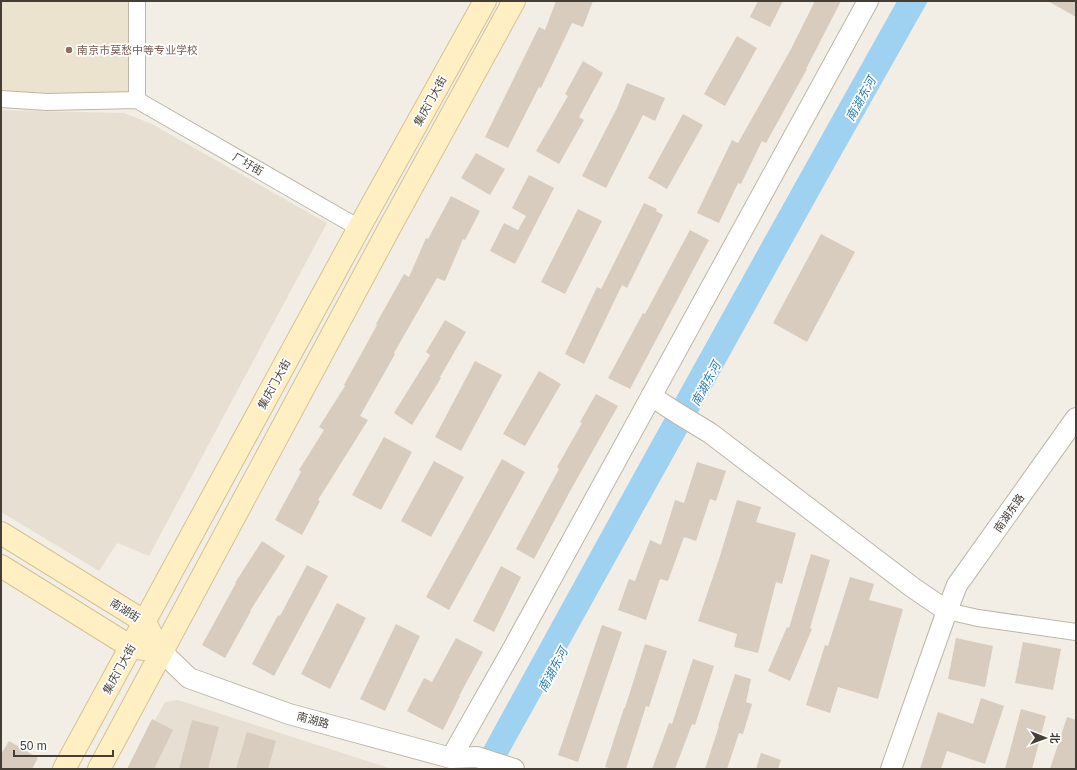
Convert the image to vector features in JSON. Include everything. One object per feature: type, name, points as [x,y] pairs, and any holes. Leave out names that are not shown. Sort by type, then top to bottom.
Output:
[{"type":"main road","name":"集庆门大街","points":[[64,769],[359,228],[485,1]]},
{"type":"main road","points":[[99,769],[391,225],[514,1]]},
{"type":"main road","name":"南湖街","points":[[1,533],[145,622],[162,652]]},
{"type":"main road","points":[[1,566],[131,647],[162,652]]},
{"type":"street","points":[[1,99],[47,102],[137,100],[138,1]]},
{"type":"street","points":[[449,763],[868,1]]},
{"type":"street","name":"厂圩街","points":[[137,100],[359,228]]},
{"type":"street","points":[[651,396],[710,432],[906,582],[947,611],[978,618],[1076,632]]},
{"type":"street","name":"南湖东路","points":[[891,769],[957,585],[1076,418]]},
{"type":"street","name":"南湖路","points":[[162,652],[189,678],[289,714],[449,763],[477,757],[514,769]]},
{"type":"shaded area","name":"南京市莫愁中等专业学校","points":[[1,1],[137,1],[137,100],[1,99]]},
{"type":"shaded area","points":[[1,110],[124,113],[152,124],[327,223],[149,556],[117,543],[99,571],[1,512]]},
{"type":"shaded area","points":[[178,700],[392,769],[128,769],[165,702]]},
{"type":"water","name":"南湖东河","points":[[897,1],[928,1],[500,769],[472,769],[683,384]]},
{"type":"building","points":[[556,1],[593,1],[583,27],[572,23],[541,88],[539,87],[508,148],[485,137],[539,27],[545,30]]},
{"type":"building","points":[[758,1],[783,1],[770,27],[750,17]]},
{"type":"building","points":[[815,1],[841,1],[807,69],[766,143],[762,141],[741,184],[738,183],[719,223],[697,213],[732,140],[738,143],[791,49]]},
{"type":"building","points":[[1048,1],[1076,1],[1076,17]]},
{"type":"building","points":[[737,36],[757,48],[725,106],[704,94]]},
{"type":"building","points":[[583,61],[603,73],[579,117],[584,120],[559,164],[536,151],[568,96],[565,94]]},
{"type":"building","points":[[627,83],[665,98],[655,121],[643,115],[606,188],[582,176],[617,108]]},
{"type":"building","points":[[683,114],[703,125],[667,189],[648,178]]},
{"type":"building","points":[[476,153],[505,169],[490,195],[461,178]]},
{"type":"building","points":[[529,175],[554,188],[515,264],[490,251],[504,223],[518,230],[526,216],[512,208]]},
{"type":"building","points":[[451,196],[480,211],[465,240],[463,239],[445,281],[437,278],[394,353],[395,354],[360,416],[368,420],[318,500],[320,501],[302,535],[275,520],[301,472],[299,470],[324,430],[319,427],[345,386],[344,385],[377,325],[376,324],[404,274],[409,277],[426,238],[428,239]]},
{"type":"building","points":[[644,203],[657,209],[656,211],[663,215],[627,288],[622,285],[584,364],[565,354],[597,287],[601,289]]},
{"type":"building","points":[[578,209],[602,221],[565,294],[541,282]]},
{"type":"building","points":[[690,230],[709,240],[630,389],[608,378],[643,313],[645,314]]},
{"type":"building","points":[[821,234],[855,252],[807,342],[773,323]]},
{"type":"building","points":[[445,320],[466,332],[440,377],[441,378],[412,425],[394,413],[430,355],[426,352]]},
{"type":"building","points":[[475,361],[502,375],[461,451],[435,437]]},
{"type":"building","points":[[539,371],[561,384],[525,446],[503,434]]},
{"type":"building","points":[[596,394],[618,406],[534,559],[516,549],[559,469],[557,467],[582,423],[580,422]]},
{"type":"building","points":[[384,437],[412,452],[381,510],[352,495]]},
{"type":"building","points":[[502,459],[525,472],[449,610],[426,597]]},
{"type":"building","points":[[434,461],[464,477],[431,537],[401,521]]},
{"type":"building","points":[[697,462],[726,471],[716,501],[710,499],[696,541],[684,537],[668,581],[660,579],[646,620],[618,610],[629,579],[635,581],[650,540],[661,545],[675,500],[684,503]]},
{"type":"building","points":[[737,500],[761,507],[756,522],[796,533],[782,584],[776,582],[758,653],[734,647],[737,634],[698,621]]},
{"type":"building","points":[[262,541],[285,556],[250,611],[225,658],[202,645],[235,583]]},
{"type":"building","points":[[811,554],[830,560],[810,628],[812,629],[790,681],[768,671],[787,627],[789,628]]},
{"type":"building","points":[[307,565],[328,576],[274,676],[252,664]]},
{"type":"building","points":[[501,566],[521,577],[494,632],[473,621]]},
{"type":"building","points":[[850,577],[874,584],[869,600],[903,609],[878,699],[838,687],[830,713],[806,705],[825,645],[828,646]]},
{"type":"building","points":[[337,603],[366,618],[330,689],[301,674]]},
{"type":"building","points":[[396,624],[420,636],[385,711],[360,699]]},
{"type":"building","points":[[602,625],[622,632],[578,762],[558,755]]},
{"type":"building","points":[[456,638],[483,652],[459,696],[443,730],[407,711],[424,678],[432,682]]},
{"type":"building","points":[[956,638],[993,646],[985,687],[948,679]]},
{"type":"building","points":[[1023,642],[1061,649],[1053,690],[1015,683]]},
{"type":"building","points":[[645,644],[667,651],[649,707],[646,706],[626,769],[612,769],[605,767],[625,708]]},
{"type":"building","points":[[693,659],[714,666],[695,725],[692,724],[675,769],[652,769],[669,723],[672,724]]},
{"type":"building","points":[[735,674],[751,679],[746,702],[752,704],[743,734],[739,733],[727,769],[705,769],[718,726]]},
{"type":"building","points":[[981,698],[1004,706],[985,764],[947,751],[941,769],[920,769],[938,712],[973,724]]},
{"type":"building","points":[[1021,709],[1046,716],[1032,769],[1005,769]]},
{"type":"building","points":[[1067,717],[1076,720],[1076,769],[1050,769]]},
{"type":"building","points":[[152,719],[173,730],[154,769],[127,769]]},
{"type":"building","points":[[192,720],[219,727],[208,769],[179,769]]},
{"type":"building","points":[[247,732],[276,741],[268,769],[236,769]]},
{"type":"building","points":[[9,741],[38,758],[32,769],[1,769],[1,754]]},
{"type":"building","points":[[761,753],[781,760],[778,769],[756,769]]},
{"type":"place","name":"南京市莫愁中等专业学校","points":[[69,50]]}]
